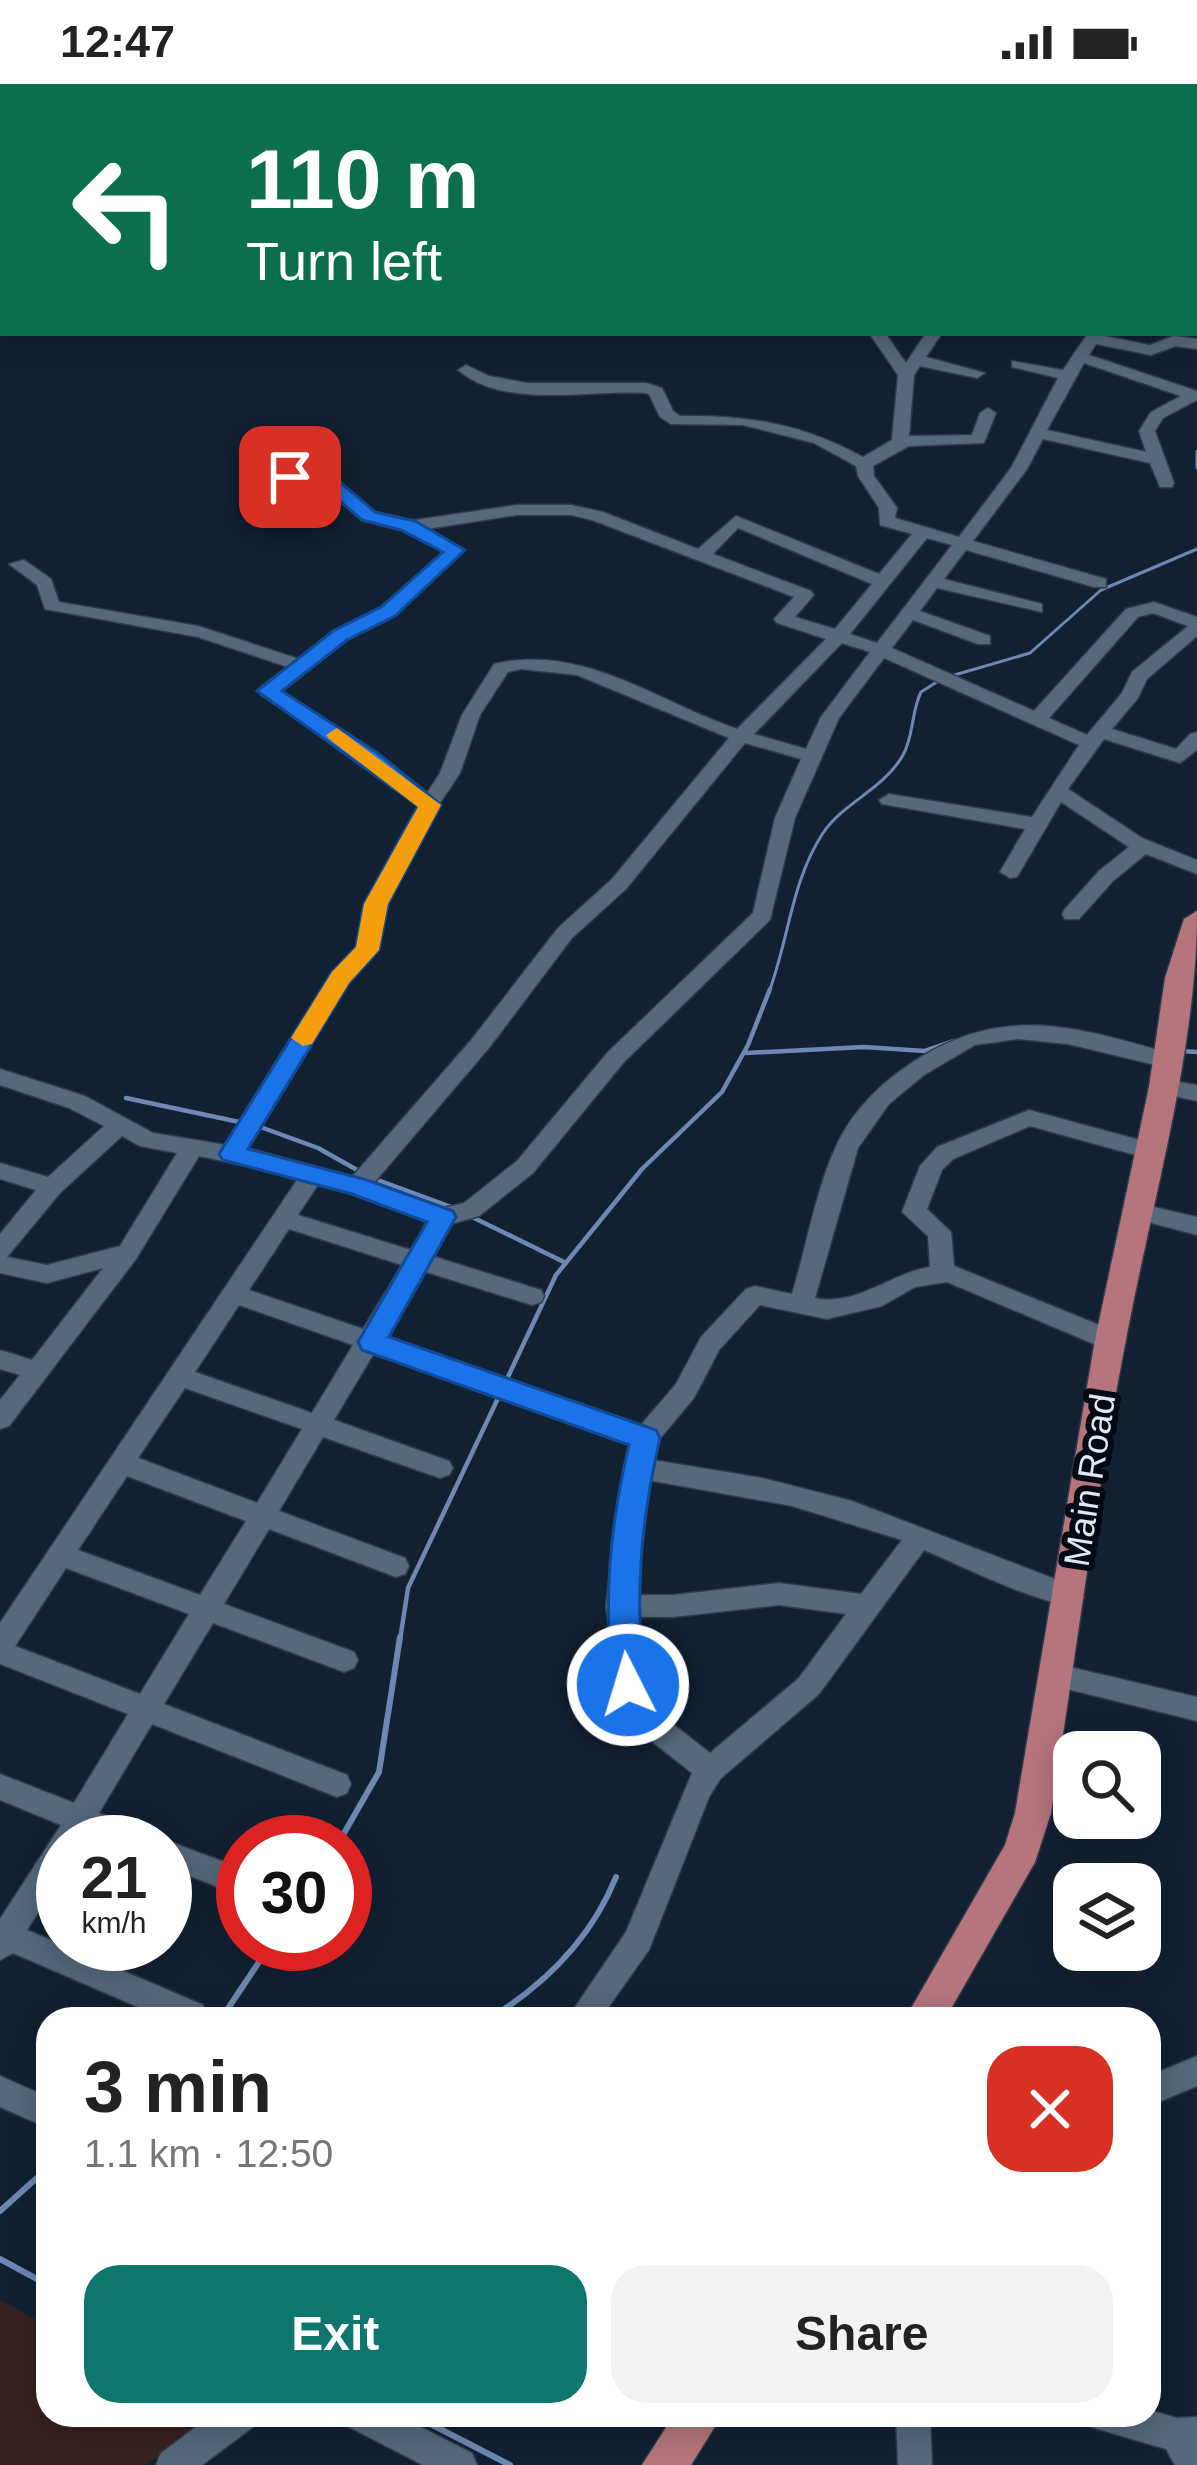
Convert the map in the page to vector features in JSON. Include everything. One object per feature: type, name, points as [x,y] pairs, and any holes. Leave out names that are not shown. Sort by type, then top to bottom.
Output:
[{"type":"main road","name":"Main Road","points":[[931,2007],[1022,1850],[1042,1774],[1110,1340],[1197,919]]},
{"type":"main road","points":[[664,2465],[692,2427]]},
{"type":"street","points":[[880,336],[911,368],[977,373]]},
{"type":"street","points":[[900,440],[911,368],[932,336]]},
{"type":"street","points":[[0,1077],[77,1102],[148,1140],[314,1173],[443,1217],[471,1210],[525,1167],[616,1057],[763,915],[785,818],[830,717],[1041,434],[1067,376],[1094,336],[1150,350],[1174,341],[1197,344]]},
{"type":"street","points":[[1081,357],[1196,394]]},
{"type":"street","points":[[1018,364],[1067,376]]},
{"type":"street","points":[[466,370],[483,381],[508,386],[646,388],[656,391],[666,414],[677,421],[743,421],[820,440],[864,464]]},
{"type":"street","points":[[1166,483],[1147,431],[1156,415],[1196,394]]},
{"type":"street","points":[[864,464],[900,440],[978,440],[988,412]]},
{"type":"street","points":[[1041,434],[1157,459]]},
{"type":"street","points":[[864,464],[866,476],[888,508],[886,521],[1100,583]]},
{"type":"street","points":[[290,477],[328,481],[368,516],[408,526],[455,550],[388,611],[340,636],[268,691],[371,758],[430,805]]},
{"type":"street","points":[[408,526],[526,509],[597,512],[621,526],[805,595],[783,619],[878,649],[1038,718],[1180,757],[1197,738]]},
{"type":"street","points":[[702,555],[736,521],[882,582]]},
{"type":"street","points":[[358,1186],[480,1044],[565,933],[619,884],[742,735],[838,637],[922,533]]},
{"type":"street","points":[[18,564],[45,583],[52,605],[87,615],[186,628],[259,648],[301,667]]},
{"type":"street","points":[[930,580],[1036,608]]},
{"type":"street","points":[[1010,872],[1056,790],[1131,694],[1139,676],[1197,625],[1154,607],[1132,613],[1038,718]]},
{"type":"street","points":[[907,612],[984,640]]},
{"type":"street","points":[[232,1154],[340,978],[368,950],[376,904],[450,773],[471,715],[501,668],[560,667],[621,684],[660,705],[811,756]]},
{"type":"street","points":[[1056,790],[1143,846],[1197,868]]},
{"type":"street","points":[[890,800],[1035,824]]},
{"type":"street","points":[[1072,914],[1096,885],[1143,846]]},
{"type":"street","points":[[801,1304],[856,1129],[907,1074],[969,1040],[998,1035],[1065,1037],[1164,1073],[1197,1093]]},
{"type":"street","points":[[943,1273],[939,1232],[914,1212],[932,1166],[945,1153],[1029,1118],[1150,1151]]},
{"type":"street","points":[[0,1250],[52,1187],[117,1126]]},
{"type":"street","points":[[0,1419],[128,1253],[191,1148]]},
{"type":"street","points":[[0,1171],[52,1187]]},
{"type":"street","points":[[314,1173],[58,1554],[0,1649],[144,1711],[337,1784]]},
{"type":"street","points":[[1137,1211],[1197,1226]]},
{"type":"street","points":[[82,1815],[372,1342],[443,1217]]},
{"type":"street","points":[[283,1219],[532,1296]]},
{"type":"street","points":[[0,1264],[47,1274],[128,1253]]},
{"type":"street","points":[[710,1771],[645,1719],[633,1702],[620,1606],[645,1438],[685,1391],[710,1343],[755,1295],[826,1310],[853,1307],[910,1279],[943,1273],[1110,1340]]},
{"type":"street","points":[[236,1294],[645,1438]]},
{"type":"street","points":[[0,1359],[37,1371]]},
{"type":"street","points":[[179,1376],[440,1468]]},
{"type":"street","points":[[122,1463],[396,1566]]},
{"type":"street","points":[[639,1468],[741,1482],[806,1498],[885,1522],[1071,1597]]},
{"type":"street","points":[[591,2007],[638,1940],[697,1791],[710,1771],[809,1686],[918,1538]]},
{"type":"street","points":[[58,1554],[344,1660]]},
{"type":"street","points":[[620,1606],[673,1606],[779,1594],[868,1606]]},
{"type":"street","points":[[1057,1676],[1197,1708]]},
{"type":"street","points":[[0,1787],[40,1815]]},
{"type":"street","points":[[36,1887],[2,1938],[172,2007]]},
{"type":"street","points":[[1161,2086],[1197,2071]]},
{"type":"street","points":[[0,2091],[36,2108]]},
{"type":"street","points":[[173,2465],[225,2427]]},
{"type":"street","points":[[385,2427],[460,2465]]},
{"type":"street","points":[[913,2427],[915,2465]]},
{"type":"street","points":[[1139,2427],[1189,2444]]},
{"type":"shaded area","points":[[0,2300],[36,2320],[36,2427],[199,2427],[146,2465],[0,2465]]},
{"type":"waterway","points":[[1197,451],[1197,468]]},
{"type":"waterway","points":[[951,676],[1030,653],[1101,590],[1197,549]]},
{"type":"waterway","points":[[769,992],[812,852],[832,822],[895,767],[907,748],[921,692],[940,680]]},
{"type":"waterway","points":[[566,1263],[642,1169],[722,1092],[748,1045],[770,989]]},
{"type":"waterway","points":[[746,1053],[864,1047],[925,1051],[954,1041]]},
{"type":"waterway","points":[[1179,1051],[1197,1052]]},
{"type":"waterway","points":[[126,1098],[244,1123]]},
{"type":"waterway","points":[[255,1125],[318,1148],[359,1171]]},
{"type":"waterway","points":[[375,1179],[454,1208]]},
{"type":"waterway","points":[[470,1216],[566,1263]]},
{"type":"waterway","points":[[506,1381],[566,1263]]},
{"type":"waterway","points":[[400,1640],[408,1588],[501,1392]]},
{"type":"waterway","points":[[354,1815],[379,1772],[400,1637]]},
{"type":"waterway","points":[[506,2007],[548,1975],[580,1940],[616,1877]]},
{"type":"waterway","points":[[229,2007],[253,1971]]},
{"type":"waterway","points":[[0,2211],[36,2179]]},
{"type":"waterway","points":[[0,2259],[36,2278]]},
{"type":"waterway","points":[[436,2427],[510,2465]]},
{"type":"slow traffic","points":[[303,1038],[340,978],[368,950],[376,904],[430,805],[337,735]]},
{"type":"route","points":[[290,477],[328,481],[368,516],[408,526],[455,550],[388,611],[340,636],[268,691],[371,758],[430,805],[376,904],[368,950],[340,978],[232,1154],[358,1186],[443,1217],[372,1342],[645,1438],[632,1494],[620,1606],[628,1685]]}]
